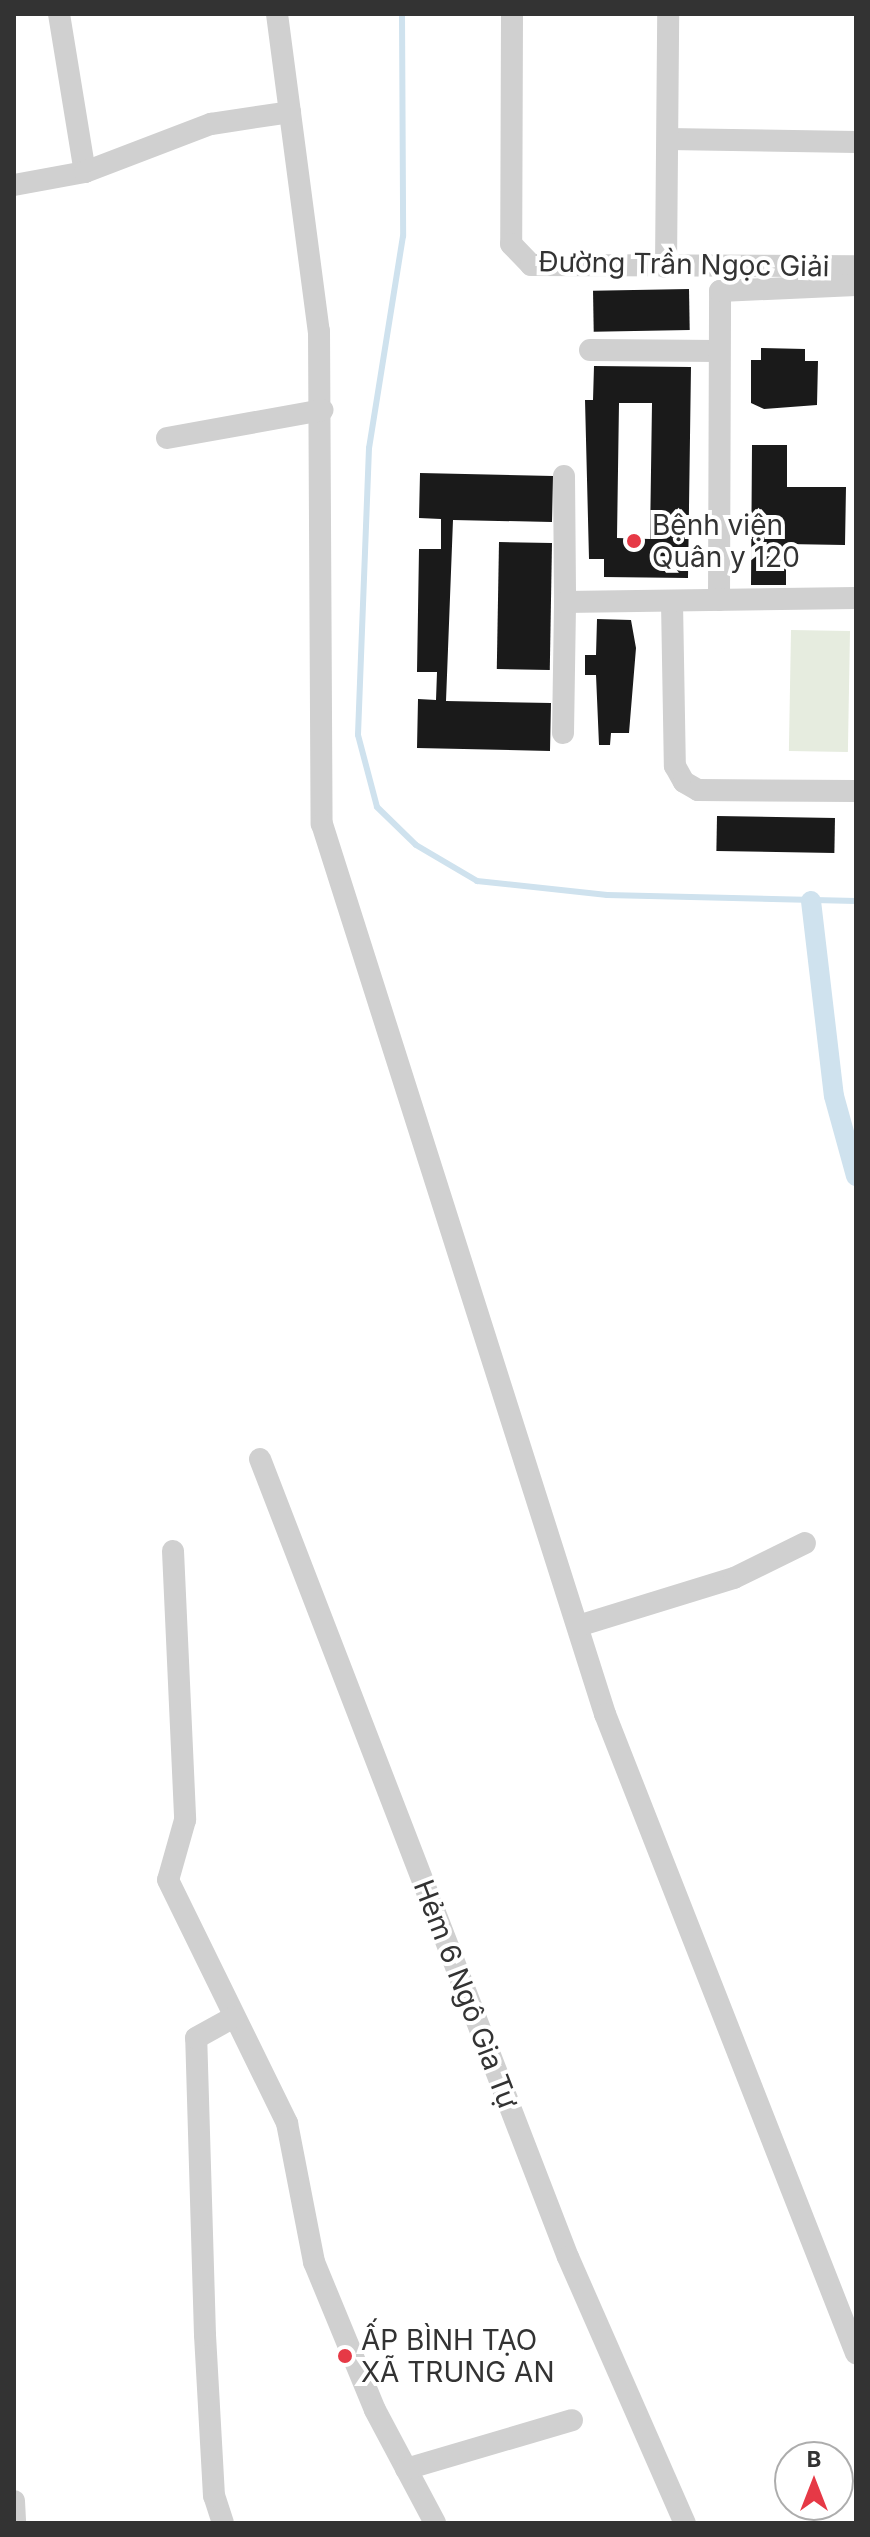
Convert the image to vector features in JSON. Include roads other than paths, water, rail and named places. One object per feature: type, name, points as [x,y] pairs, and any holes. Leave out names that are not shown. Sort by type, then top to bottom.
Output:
[{"type":"street","points":[[59,14],[85,172]]},
{"type":"street","points":[[277,14],[322,410],[319,808],[587,1623],[621,1759],[856,2353]]},
{"type":"street","name":"Đường Trần Ngọc Giải","points":[[512,14],[509,206],[518,256],[531,265],[856,266]]},
{"type":"street","points":[[666,267],[668,14]]},
{"type":"street","points":[[14,185],[85,172],[211,124],[290,112]]},
{"type":"street","points":[[668,139],[856,142]]},
{"type":"street","points":[[719,600],[717,303],[726,287],[856,285]]},
{"type":"street","points":[[590,350],[718,351]]},
{"type":"street","points":[[167,438],[322,410]]},
{"type":"street","points":[[563,733],[564,476]]},
{"type":"street","points":[[565,602],[856,598]]},
{"type":"street","points":[[672,602],[675,766],[684,782],[698,790],[856,791]]},
{"type":"street","name":"Hẻm 6 Ngô Gia Tự","points":[[260,1459],[568,2257],[685,2523]]},
{"type":"street","points":[[587,1623],[734,1578],[805,1543]]},
{"type":"street","points":[[173,1551],[185,1820],[168,1880],[287,2123],[311,2254],[406,2469],[435,2523]]},
{"type":"street","points":[[587,1623],[610,1605],[699,1579]]},
{"type":"street","points":[[223,2523],[214,2496],[205,2335],[196,2038],[234,2017]]},
{"type":"street","points":[[406,2469],[572,2420]]},
{"type":"street","points":[[14,2501],[15,2523]]},
{"type":"waterway","points":[[402,14],[403,236],[369,448],[358,735],[377,807],[416,845],[477,881],[607,895],[856,901]]},
{"type":"waterway","points":[[811,901],[834,1096],[856,1176]]},
{"type":"place","name":"Bệnh viện Quân y 120","points":[[634,541]]},
{"type":"place","name":"ẤP BÌNH TẠO XÃ TRUNG AN","points":[[345,2356]]}]
